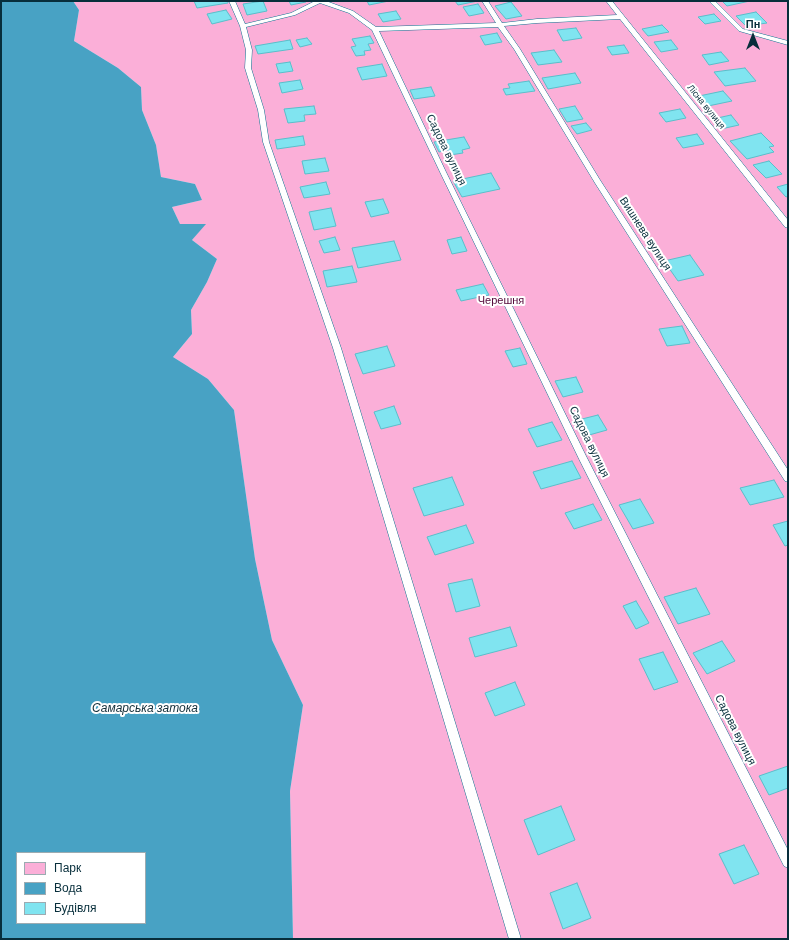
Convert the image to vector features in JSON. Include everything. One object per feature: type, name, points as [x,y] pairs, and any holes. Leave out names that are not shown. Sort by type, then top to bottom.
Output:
[{"type":"lane","points":[[232,1],[243,26],[249,50],[248,68],[261,110],[266,142],[298,239],[337,348],[515,939]]},
{"type":"lane","points":[[243,26],[293,14],[320,1],[351,12],[374,28],[500,25],[537,21],[623,17]]},
{"type":"lane","name":"Вишнева вулиця","points":[[485,1],[500,25],[518,49],[589,168],[788,478]]},
{"type":"lane","name":"Лісна вулиця","points":[[610,1],[788,225]]},
{"type":"lane","points":[[712,1],[741,30],[788,43]]},
{"type":"lane","name":"Садова вулиця","points":[[374,28],[583,458],[788,862]]},
{"type":"green space","name":"Черешня","points":[[73,1],[788,1],[788,939],[293,939],[290,791],[303,705],[272,640],[255,559],[234,410],[208,379],[173,357],[192,334],[191,310],[207,282],[217,259],[192,240],[205,224],[180,224],[172,207],[202,200],[195,184],[161,177],[156,145],[142,110],[141,87],[118,68],[74,41],[79,10]]},
{"type":"water","name":"Самарська затока","points":[[1,1],[73,1],[79,10],[74,41],[118,68],[141,87],[142,110],[156,145],[161,177],[195,184],[202,200],[172,207],[180,224],[206,224],[192,240],[217,259],[207,282],[191,310],[192,334],[173,357],[208,379],[234,410],[255,559],[272,640],[303,705],[290,791],[293,939],[1,939]]},
{"type":"building","points":[[194,1],[228,1],[228,3],[197,8]]},
{"type":"building","points":[[263,1],[267,11],[247,15],[243,4]]},
{"type":"building","points":[[289,1],[305,1],[306,2],[291,5]]},
{"type":"building","points":[[367,1],[389,1],[369,5]]},
{"type":"building","points":[[455,1],[478,1],[458,5]]},
{"type":"building","points":[[722,1],[750,1],[727,6]]},
{"type":"building","points":[[511,2],[522,16],[506,19],[495,6]]},
{"type":"building","points":[[478,4],[484,13],[469,16],[463,7]]},
{"type":"building","points":[[226,10],[232,19],[212,24],[207,14]]},
{"type":"building","points":[[396,11],[401,19],[383,22],[378,14]]},
{"type":"building","points":[[756,12],[767,23],[746,26],[736,16]]},
{"type":"building","points":[[714,14],[721,21],[705,24],[698,17]]},
{"type":"building","points":[[662,25],[669,32],[648,36],[642,29]]},
{"type":"building","points":[[576,28],[582,38],[563,41],[557,30]]},
{"type":"building","points":[[497,33],[502,42],[485,45],[480,36]]},
{"type":"building","points":[[370,36],[374,43],[368,44],[371,50],[364,51],[365,55],[356,56],[351,47],[356,46],[352,39]]},
{"type":"building","points":[[307,38],[312,44],[300,47],[296,40]]},
{"type":"building","points":[[290,40],[293,49],[258,54],[255,46]]},
{"type":"building","points":[[671,40],[678,49],[661,52],[654,42]]},
{"type":"building","points":[[624,45],[629,53],[612,55],[607,47]]},
{"type":"building","points":[[554,50],[562,62],[538,65],[531,53]]},
{"type":"building","points":[[721,52],[729,61],[709,65],[702,55]]},
{"type":"building","points":[[290,62],[293,71],[279,73],[276,64]]},
{"type":"building","points":[[382,64],[387,76],[362,80],[357,68]]},
{"type":"building","points":[[745,68],[756,81],[725,86],[714,72]]},
{"type":"building","points":[[575,73],[581,83],[548,89],[542,78]]},
{"type":"building","points":[[300,80],[303,89],[282,93],[279,83]]},
{"type":"building","points":[[529,81],[535,91],[506,95],[503,89],[510,88],[508,84]]},
{"type":"building","points":[[431,87],[435,96],[414,99],[410,90]]},
{"type":"building","points":[[723,91],[732,101],[708,106],[699,96]]},
{"type":"building","points":[[314,106],[316,114],[304,115],[305,121],[288,123],[284,109]]},
{"type":"building","points":[[575,106],[583,119],[567,122],[559,109]]},
{"type":"building","points":[[680,109],[686,118],[666,122],[659,113]]},
{"type":"building","points":[[731,115],[739,125],[721,129],[713,119]]},
{"type":"building","points":[[586,123],[592,130],[577,134],[571,126]]},
{"type":"building","points":[[761,133],[774,146],[769,147],[774,152],[747,159],[730,141]]},
{"type":"building","points":[[697,134],[704,144],[683,148],[676,138]]},
{"type":"building","points":[[303,136],[305,145],[277,149],[275,140]]},
{"type":"building","points":[[464,137],[470,148],[462,150],[463,153],[450,155],[448,150],[439,152],[434,142]]},
{"type":"building","points":[[325,158],[329,171],[305,174],[302,161]]},
{"type":"building","points":[[769,161],[782,174],[766,178],[753,165]]},
{"type":"building","points":[[491,173],[500,189],[462,197],[453,181]]},
{"type":"building","points":[[326,182],[330,194],[304,198],[300,187]]},
{"type":"building","points":[[788,184],[788,196],[786,197],[777,187]]},
{"type":"building","points":[[383,199],[389,213],[371,217],[365,202]]},
{"type":"building","points":[[331,208],[336,226],[314,230],[309,212]]},
{"type":"building","points":[[335,237],[340,250],[324,253],[319,241]]},
{"type":"building","points":[[461,237],[467,251],[452,254],[447,240]]},
{"type":"building","points":[[394,241],[401,260],[358,268],[352,248]]},
{"type":"building","points":[[690,255],[704,275],[678,281],[664,261]]},
{"type":"building","points":[[352,266],[357,282],[327,287],[323,271]]},
{"type":"building","points":[[483,284],[489,295],[461,301],[456,290]]},
{"type":"building","points":[[682,326],[690,343],[667,346],[659,329]]},
{"type":"building","points":[[387,346],[395,366],[363,374],[355,354]]},
{"type":"building","points":[[520,348],[527,364],[513,367],[505,351]]},
{"type":"building","points":[[576,377],[583,392],[563,397],[555,381]]},
{"type":"building","points":[[394,406],[401,424],[381,429],[374,412]]},
{"type":"building","points":[[598,415],[607,430],[582,437],[574,421]]},
{"type":"building","points":[[552,422],[562,440],[537,447],[528,429]]},
{"type":"building","points":[[572,461],[581,478],[541,489],[533,472]]},
{"type":"building","points":[[452,477],[464,505],[424,516],[413,488]]},
{"type":"building","points":[[774,480],[784,497],[750,505],[740,488]]},
{"type":"building","points":[[640,499],[654,523],[633,529],[619,505]]},
{"type":"building","points":[[593,504],[602,520],[574,529],[565,513]]},
{"type":"building","points":[[788,521],[788,545],[785,546],[773,525]]},
{"type":"building","points":[[466,525],[474,543],[435,555],[427,537]]},
{"type":"building","points":[[472,579],[480,606],[456,612],[448,584]]},
{"type":"building","points":[[696,588],[710,614],[678,624],[664,597]]},
{"type":"building","points":[[636,601],[649,623],[636,629],[623,606]]},
{"type":"building","points":[[510,627],[517,646],[475,657],[469,638]]},
{"type":"building","points":[[722,641],[735,661],[707,674],[693,653]]},
{"type":"building","points":[[663,652],[678,682],[654,690],[639,659]]},
{"type":"building","points":[[515,682],[525,705],[495,716],[485,693]]},
{"type":"building","points":[[788,766],[788,788],[769,795],[759,776]]},
{"type":"building","points":[[561,806],[575,840],[538,855],[524,820]]},
{"type":"building","points":[[744,845],[759,874],[734,884],[719,854]]},
{"type":"building","points":[[577,883],[591,918],[563,929],[550,893]]}]
